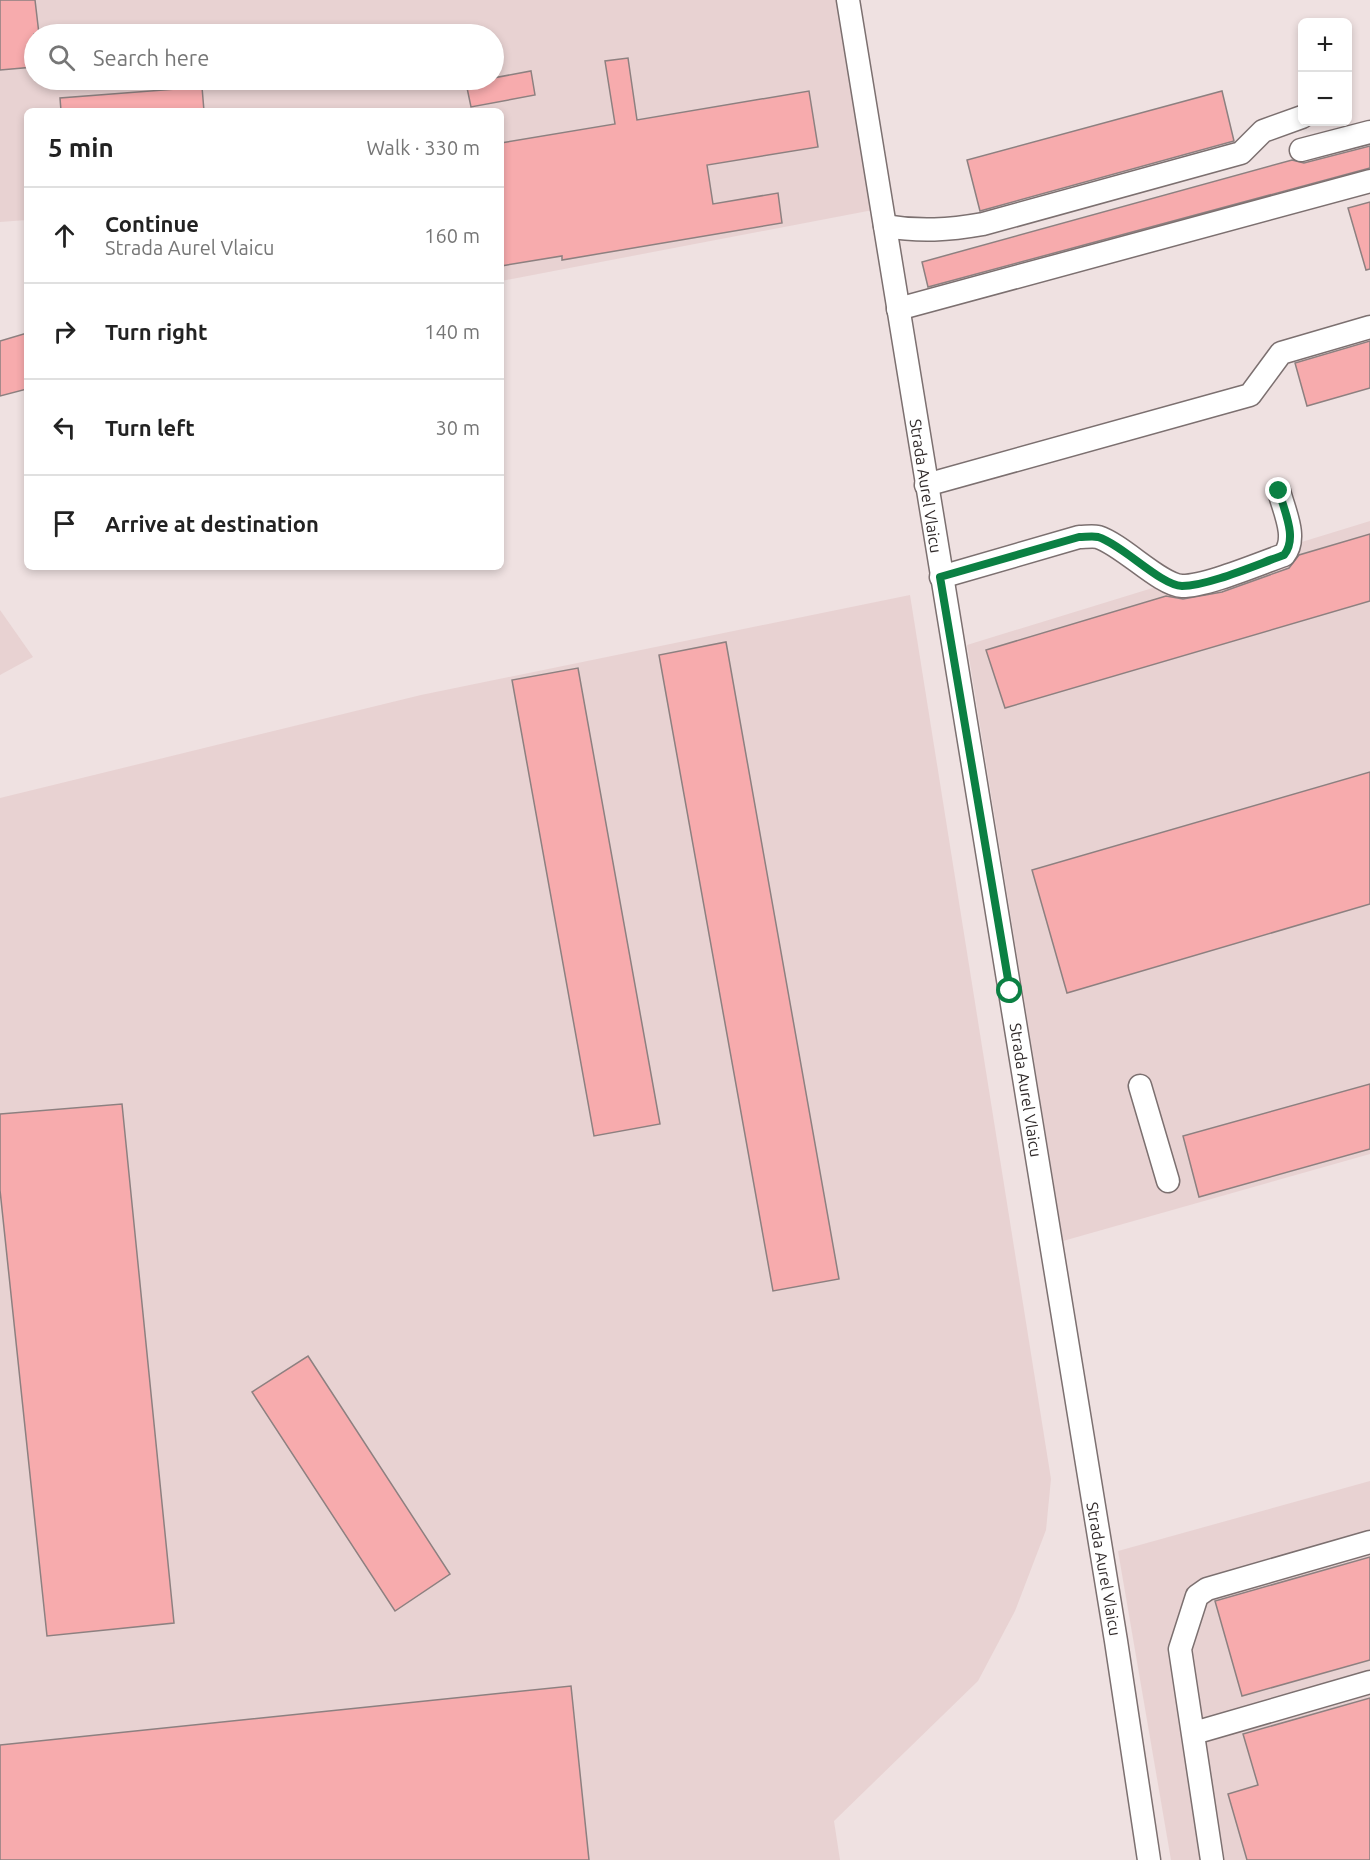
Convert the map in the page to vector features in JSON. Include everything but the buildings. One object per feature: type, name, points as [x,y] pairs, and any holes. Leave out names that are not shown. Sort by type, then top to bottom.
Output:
[{"type":"street","name":"Strada Aurel Vlaicu","points":[[848,0],[940,577],[1116,1641],[1149,1860]]},
{"type":"street","points":[[885,226],[914,231],[946,231],[983,224],[1240,153],[1263,131],[1298,118]]},
{"type":"street","points":[[1301,150],[1370,132]]},
{"type":"street","points":[[898,309],[1370,181]]},
{"type":"street","points":[[926,485],[1250,395],[1281,354],[1370,327]]},
{"type":"street","points":[[940,577],[1079,537],[1097,537],[1124,551],[1171,583],[1181,586],[1204,581],[1284,555],[1290,549],[1291,539],[1279,491]]},
{"type":"street","points":[[1140,1086],[1168,1181]]},
{"type":"street","points":[[1212,1860],[1180,1649],[1197,1596],[1207,1589],[1370,1542]]},
{"type":"street","points":[[1194,1733],[1370,1682]]},
{"type":"shaded area","points":[[0,0],[844,0],[873,210],[504,280],[504,108],[24,108],[24,220],[0,222]]},
{"type":"shaded area","points":[[1370,521],[1370,1154],[1063,1241],[967,645]]},
{"type":"shaded area","points":[[910,595],[1051,1479],[1046,1530],[1015,1611],[978,1681],[834,1821],[840,1860],[0,1860],[0,798],[421,695]]},
{"type":"shaded area","points":[[0,610],[33,657],[0,675]]},
{"type":"shaded area","points":[[1370,1481],[1370,1860],[1171,1860],[1118,1551]]},
{"type":"route","points":[[1010,991],[940,577],[1079,537],[1097,537],[1124,551],[1171,583],[1181,586],[1193,584],[1284,555],[1290,549],[1291,539],[1279,491]]}]
